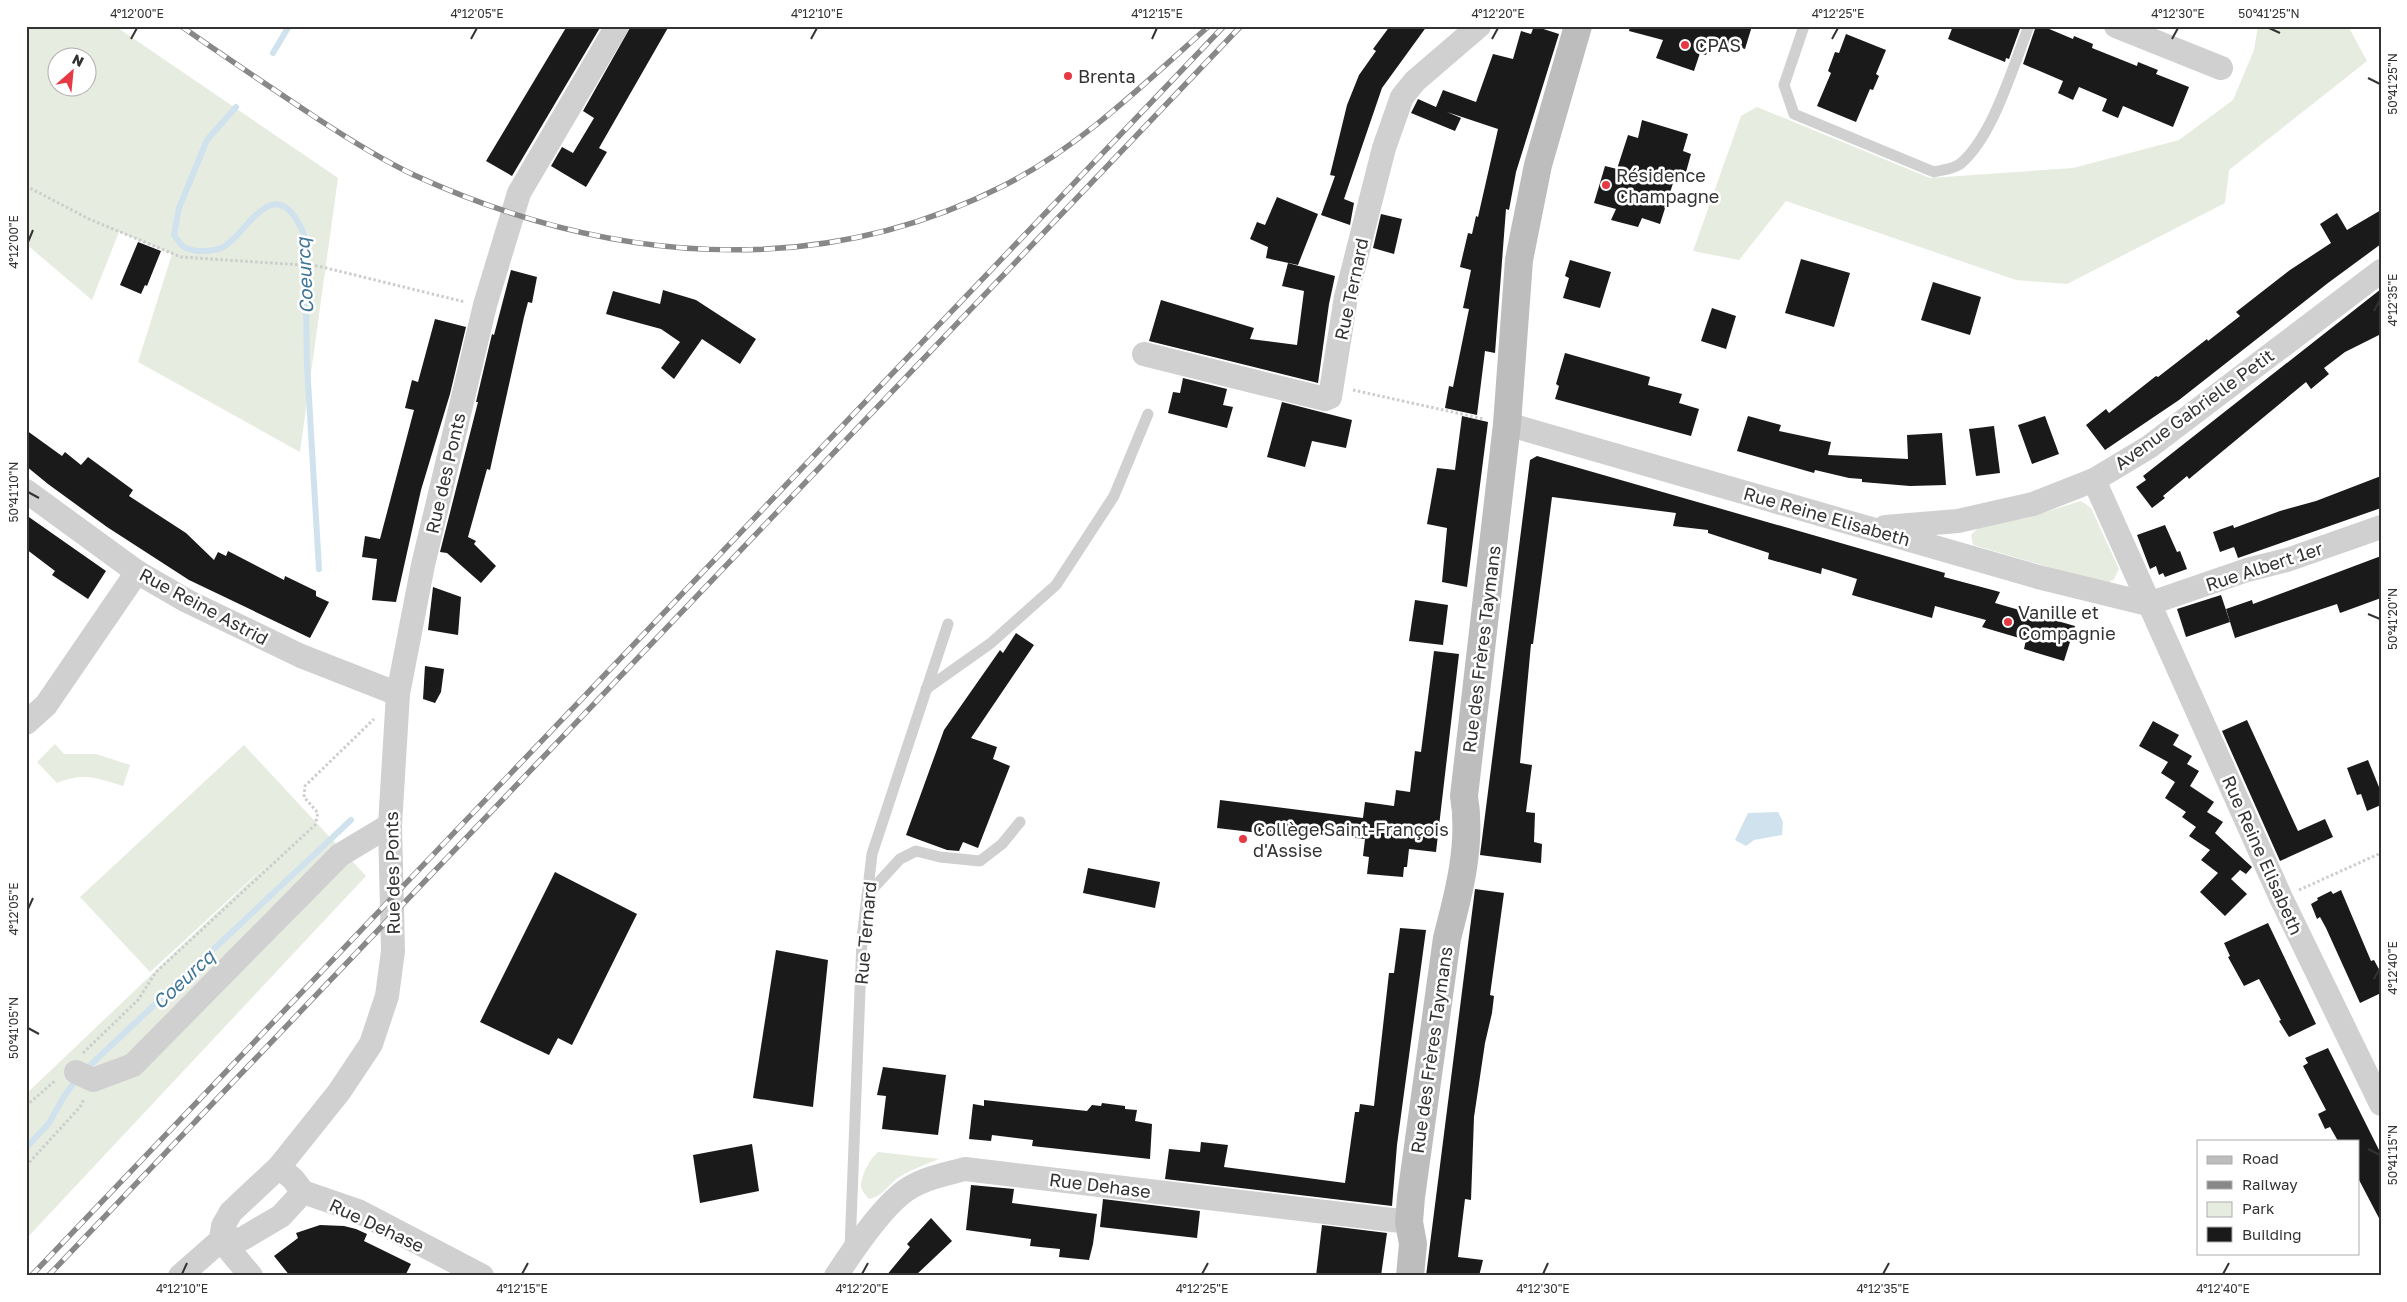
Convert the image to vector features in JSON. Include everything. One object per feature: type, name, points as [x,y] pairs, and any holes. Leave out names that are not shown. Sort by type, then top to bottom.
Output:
[{"type":"street","name":"Rue des Ponts","points":[[221,1240],[223,1226],[231,1212],[279,1166],[339,1092],[371,1044],[387,996],[393,951],[390,825],[396,717],[398,694],[423,565],[485,305],[519,193],[617,26]]},
{"type":"street","name":"Rue Ternard","points":[[1333,386],[1346,297],[1384,148],[1402,97],[1415,81],[1479,26]]},
{"type":"street","name":"Rue des Frères Taymans","points":[[1410,1276],[1413,1244],[1409,1222],[1447,938],[1457,898],[1466,837],[1468,817],[1464,796],[1507,424],[1519,260],[1527,211],[1538,165],[1578,26]]},
{"type":"street","points":[[2116,26],[2221,68]]},
{"type":"street","name":"Avenue Gabrielle Petit","points":[[1870,528],[1958,520],[2033,504],[2094,480],[2148,447],[2381,271]]},
{"type":"street","points":[[1144,354],[1325,399],[1330,397],[1333,386]]},
{"type":"street","name":"Rue Reine Elisabeth","points":[[1507,424],[2038,577],[2148,604]]},
{"type":"street","name":"Rue Reine Elisabeth","points":[[2094,480],[2281,898],[2381,1104]]},
{"type":"street","name":"Rue Reine Astrid","points":[[26,491],[137,572],[187,601],[301,656],[398,694]]},
{"type":"street","name":"Rue Albert 1er","points":[[2148,604],[2247,570],[2287,560],[2381,526]]},
{"type":"street","points":[[26,723],[46,705],[137,572]]},
{"type":"street","points":[[78,1072],[133,1066],[340,855],[390,825]]},
{"type":"street","points":[[180,1276],[221,1240],[242,1239],[281,1216],[303,1192],[279,1166]]},
{"type":"street","name":"Rue Dehase","points":[[836,1276],[850,1255],[901,1194],[930,1178],[965,1169],[1409,1222]]},
{"type":"street","name":"Rue Dehase","points":[[303,1192],[358,1211],[482,1276]]},
{"type":"street","points":[[221,1240],[251,1276]]},
{"type":"lane","points":[[1804,26],[1784,85],[1794,114],[1934,172],[1958,166],[1974,149],[1987,130],[2029,26]]},
{"type":"lane","points":[[926,689],[991,644],[1056,585],[1114,496],[1148,414]]},
{"type":"lane","name":"Rue Ternard","points":[[850,1255],[861,958],[872,854],[948,624]]},
{"type":"lane","points":[[867,896],[900,859],[916,851],[940,857],[980,861],[1002,844],[1020,822]]},
{"type":"path","points":[[26,186],[89,219],[181,257],[318,266],[485,305]]},
{"type":"path","points":[[1333,386],[1507,424]]},
{"type":"path","points":[[26,1106],[78,1072],[138,1000],[156,972],[315,825],[318,813],[304,798],[305,786],[377,715],[396,717]]},
{"type":"path","points":[[2281,898],[2381,853]]},
{"type":"path","points":[[26,1166],[80,1107],[78,1072]]},
{"type":"green space","points":[[26,26],[115,26],[338,178],[300,452],[138,362],[172,254],[119,232],[92,300],[26,244]]},
{"type":"green space","points":[[2258,26],[2348,26],[2367,61],[2229,170],[2225,203],[2067,284],[2016,280],[1786,201],[1739,260],[1693,251],[1741,116],[1757,107],[1930,178],[2073,168],[2179,140],[2233,100],[2254,50]]},
{"type":"green space","points":[[2081,501],[2091,508],[2119,569],[2114,579],[2107,584],[1973,545],[1971,535],[1979,527],[2026,518]]},
{"type":"green space","points":[[55,744],[64,754],[96,754],[130,765],[123,786],[90,777],[75,778],[57,783],[37,762]]},
{"type":"green space","points":[[244,745],[366,876],[26,1239],[26,1094],[273,859],[150,972],[80,897]]},
{"type":"green space","points":[[878,1152],[939,1159],[905,1174],[895,1180],[881,1194],[869,1199],[861,1185],[869,1162]]},
{"type":"water","points":[[1778,812],[1783,822],[1782,835],[1754,840],[1746,846],[1735,840],[1748,813]]},
{"type":"building","points":[[567,26],[601,26],[512,176],[486,161]]},
{"type":"building","points":[[631,26],[669,26],[599,148],[607,152],[586,187],[551,166],[562,147],[573,153],[594,118],[583,111]]},
{"type":"building","points":[[1390,26],[1427,26],[1382,88],[1344,199],[1354,203],[1350,225],[1321,215],[1335,176],[1330,175],[1347,105],[1359,75],[1376,51],[1373,49]]},
{"type":"building","points":[[1534,26],[1559,34],[1516,172],[1509,210],[1506,209],[1495,353],[1485,351],[1477,415],[1445,408],[1449,386],[1453,387],[1469,309],[1463,308],[1471,270],[1460,267],[1468,233],[1472,234],[1476,216],[1478,217],[1498,129],[1447,112],[1461,118],[1455,131],[1411,113],[1418,99],[1436,107],[1443,90],[1476,102],[1493,54],[1513,59],[1521,31],[1531,34]]},
{"type":"building","name":"CPAS","points":[[1630,26],[1752,26],[1745,49],[1712,38],[1706,55],[1700,53],[1694,71],[1656,58],[1663,40],[1629,31]]},
{"type":"building","points":[[1953,26],[2021,26],[2009,59],[2006,58],[2005,62],[1948,39]]},
{"type":"building","points":[[2036,26],[2042,26],[2073,39],[2074,36],[2093,44],[2092,48],[2137,66],[2138,62],[2158,70],[2156,74],[2189,87],[2173,127],[2123,106],[2118,118],[2102,111],[2107,99],[2079,87],[2073,100],[2058,93],[2063,81],[2023,64]]},
{"type":"building","points":[[1846,34],[1886,50],[1876,74],[1879,76],[1873,90],[1870,89],[1856,122],[1817,106],[1831,73],[1828,71],[1835,52],[1839,53]]},
{"type":"building","points":[[1642,120],[1688,134],[1683,151],[1691,154],[1683,183],[1674,180],[1660,224],[1642,218],[1638,227],[1611,220],[1616,209],[1594,203],[1605,166],[1617,169],[1628,135],[1638,138]]},
{"type":"building","points":[[1277,197],[1318,214],[1298,265],[1266,258],[1268,247],[1250,239],[1257,222],[1265,225]]},
{"type":"building","points":[[2381,210],[2381,244],[2328,283],[2179,400],[2105,450],[2086,425],[2106,409],[2109,413],[2156,376],[2158,377],[2207,339],[2208,341],[2240,316],[2236,312],[2290,270],[2331,243],[2320,224],[2337,213],[2347,230]]},
{"type":"building","points":[[1381,214],[1402,219],[1394,254],[1373,248]]},
{"type":"building","points":[[138,242],[161,251],[147,286],[145,285],[141,294],[120,285]]},
{"type":"building","points":[[1801,259],[1850,273],[1834,327],[1785,313]]},
{"type":"building","points":[[1570,260],[1611,272],[1600,308],[1563,298],[1569,278],[1565,276]]},
{"type":"building","points":[[1288,263],[1335,276],[1329,304],[1318,383],[1149,341],[1161,300],[1254,328],[1250,339],[1297,345],[1304,291],[1282,286]]},
{"type":"building","points":[[511,270],[537,277],[532,303],[528,302],[524,317],[490,470],[487,469],[468,537],[476,541],[474,544],[496,566],[481,583],[447,553],[440,552],[478,402],[476,402],[492,334],[494,335]]},
{"type":"building","points":[[1933,282],[1981,297],[1970,335],[1921,320]]},
{"type":"building","points":[[2381,289],[2381,334],[2345,352],[2324,368],[2329,374],[2311,389],[2306,382],[2189,479],[2187,476],[2152,508],[2136,487],[2146,480],[2143,476]]},
{"type":"building","points":[[663,290],[696,300],[756,339],[740,364],[702,339],[674,379],[661,368],[680,342],[661,329],[606,314],[613,291],[660,304]]},
{"type":"building","points":[[1712,308],[1736,316],[1726,349],[1701,341]]},
{"type":"building","points":[[435,319],[466,327],[450,394],[421,490],[396,602],[372,600],[377,559],[362,557],[365,536],[380,539],[414,410],[405,408],[412,380],[418,382]]},
{"type":"building","points":[[1565,353],[1650,377],[1648,385],[1682,394],[1679,403],[1699,409],[1691,436],[1555,399],[1559,386],[1556,384]]},
{"type":"building","points":[[1183,378],[1227,389],[1223,405],[1233,407],[1227,428],[1168,413],[1173,392],[1180,393]]},
{"type":"building","points":[[1282,402],[1352,420],[1346,448],[1312,441],[1305,467],[1267,457]]},
{"type":"building","points":[[1462,416],[1488,422],[1467,587],[1442,582],[1447,528],[1427,524],[1437,468],[1455,470]]},
{"type":"building","points":[[1748,416],[1781,425],[1779,431],[1831,442],[1828,455],[1908,459],[1907,435],[1942,433],[1946,485],[1910,486],[1862,482],[1862,479],[1815,470],[1814,473],[1737,451]]},
{"type":"building","points":[[2045,416],[2059,454],[2032,464],[2018,425]]},
{"type":"building","points":[[1994,426],[2000,473],[1976,476],[1969,429]]},
{"type":"building","points":[[26,430],[62,456],[65,452],[81,465],[88,457],[133,490],[129,496],[186,533],[214,560],[218,552],[226,556],[228,551],[284,580],[285,576],[316,591],[316,596],[329,602],[310,638],[189,580],[107,527],[48,484],[26,466]]},
{"type":"building","points":[[1537,456],[1945,573],[1944,577],[2000,592],[1995,603],[2075,626],[2064,661],[2024,649],[2026,640],[1982,627],[1986,620],[1935,606],[1932,618],[1852,595],[1857,579],[1822,568],[1821,574],[1768,559],[1769,553],[1708,533],[1708,530],[1673,526],[1676,513],[1552,497],[1533,644],[1531,644],[1520,763],[1532,765],[1526,812],[1535,813],[1534,842],[1542,844],[1541,863],[1480,855],[1530,460]]},
{"type":"building","points":[[2381,476],[2381,508],[2238,558],[2234,547],[2220,552],[2213,532],[2233,525],[2234,528],[2280,511],[2316,501]]},
{"type":"building","points":[[26,515],[106,571],[88,599],[52,575],[55,571],[26,549]]},
{"type":"building","points":[[2165,525],[2177,552],[2180,551],[2187,569],[2165,577],[2163,573],[2159,575],[2156,566],[2150,569],[2137,535]]},
{"type":"building","points":[[2381,556],[2381,598],[2340,613],[2337,604],[2235,638],[2226,609],[2252,600],[2253,604]]},
{"type":"building","points":[[433,587],[461,597],[458,635],[428,630]]},
{"type":"building","points":[[2221,595],[2230,622],[2186,637],[2177,609]]},
{"type":"building","points":[[1415,600],[1448,605],[1443,645],[1409,641]]},
{"type":"building","points":[[1016,633],[1034,645],[971,738],[997,747],[993,759],[1010,766],[978,848],[963,842],[959,851],[947,850],[906,835],[944,730],[1000,650],[1003,653]]},
{"type":"building","points":[[1434,651],[1459,654],[1436,852],[1409,849],[1407,867],[1404,867],[1403,877],[1367,874],[1369,857],[1363,856],[1365,839],[1295,832],[1294,837],[1217,828],[1220,800],[1363,818],[1365,802],[1394,806],[1396,790],[1410,792],[1415,751],[1421,752]]},
{"type":"building","points":[[425,666],[444,669],[441,692],[435,703],[423,699]]},
{"type":"building","points":[[2247,720],[2298,831],[2325,819],[2333,837],[2280,861],[2222,731]]},
{"type":"building","points":[[2153,721],[2179,735],[2173,745],[2192,756],[2187,764],[2199,771],[2190,786],[2214,802],[2207,812],[2223,822],[2215,833],[2252,867],[2246,874],[2240,870],[2231,879],[2247,894],[2225,916],[2200,892],[2218,873],[2201,860],[2210,850],[2189,836],[2196,827],[2182,817],[2186,812],[2165,798],[2175,782],[2161,773],[2168,762],[2139,746]]},
{"type":"building","points":[[2368,760],[2381,792],[2381,805],[2367,811],[2361,794],[2357,795],[2347,768]]},
{"type":"building","points":[[1088,868],[1160,882],[1155,908],[1083,893]]},
{"type":"building","points":[[555,872],[637,914],[572,1045],[558,1038],[549,1055],[480,1022]]},
{"type":"building","points":[[1475,889],[1504,893],[1490,995],[1494,996],[1492,1013],[1485,1043],[1474,1117],[1471,1200],[1465,1199],[1458,1257],[1483,1260],[1479,1276],[1426,1276]]},
{"type":"building","points":[[2341,890],[2371,961],[2374,960],[2381,973],[2381,993],[2360,1003],[2326,928],[2320,917],[2317,919],[2311,904],[2318,900],[2317,898],[2331,891],[2333,894]]},
{"type":"building","points":[[2268,923],[2316,1024],[2289,1037],[2279,1021],[2281,1020],[2259,979],[2244,986],[2228,957],[2230,956],[2224,943]]},
{"type":"building","points":[[1400,928],[1426,930],[1397,1145],[1392,1206],[1165,1179],[1169,1149],[1200,1152],[1201,1142],[1228,1145],[1224,1167],[1345,1183],[1355,1112],[1359,1112],[1360,1104],[1374,1106],[1389,973],[1394,973]]},
{"type":"building","points":[[776,950],[828,960],[813,1107],[753,1098]]},
{"type":"building","points":[[2328,1048],[2381,1154],[2381,1222],[2360,1182],[2360,1140],[2337,1140],[2330,1127],[2325,1129],[2318,1114],[2326,1110],[2303,1066],[2308,1063],[2305,1058]]},
{"type":"building","points":[[883,1067],[946,1075],[938,1135],[882,1129],[886,1096],[877,1095]]},
{"type":"building","points":[[984,1100],[1087,1111],[1092,1105],[1101,1106],[1102,1103],[1125,1106],[1125,1109],[1137,1110],[1135,1121],[1152,1124],[1150,1159],[1032,1146],[1033,1140],[992,1135],[991,1141],[969,1139],[973,1104],[984,1106]]},
{"type":"building","points":[[752,1144],[759,1191],[700,1203],[693,1155]]},
{"type":"building","points":[[971,1185],[1014,1189],[1012,1203],[1097,1214],[1089,1260],[1059,1257],[1060,1249],[1030,1246],[1031,1239],[966,1230]]},
{"type":"building","points":[[1103,1199],[1200,1211],[1197,1238],[1100,1227]]},
{"type":"building","points":[[931,1218],[952,1241],[915,1276],[886,1276],[910,1247],[907,1244]]},
{"type":"building","points":[[320,1225],[344,1226],[367,1234],[364,1241],[411,1264],[405,1276],[290,1276],[274,1256],[298,1238],[296,1233]]},
{"type":"building","points":[[1322,1225],[1387,1233],[1381,1276],[1316,1276]]},
{"type":"waterway","name":"Coeurcq","points":[[273,53],[289,26]]},
{"type":"waterway","name":"Coeurcq","points":[[236,107],[207,140],[179,208],[174,235],[181,245],[188,249],[199,251],[216,250],[230,242],[265,208],[273,205],[286,207],[296,218],[303,232],[305,238],[307,364],[319,569]]},
{"type":"waterway","name":"Coeurcq","points":[[84,1071],[351,820]]},
{"type":"waterway","name":"Coeurcq","points":[[26,1148],[49,1123],[77,1078]]},
{"type":"railway","points":[[181,26],[339,133],[414,175],[486,204],[560,227],[634,242],[709,249],[784,248],[859,237],[933,216],[1005,185],[1060,152],[1086,133],[1209,26]]},
{"type":"railway","points":[[31,1276],[1224,26]]},
{"type":"railway","points":[[48,1276],[1241,26]]},
{"type":"place","name":"CPAS","points":[[1685,45]]},
{"type":"place","name":"Brenta","points":[[1068,76]]},
{"type":"place","name":"Résidence Champagne","points":[[1606,185]]},
{"type":"place","name":"Vanille et Compagnie","points":[[2008,622]]},
{"type":"place","name":"Collège Saint-François d'Assise","points":[[1243,839]]}]
